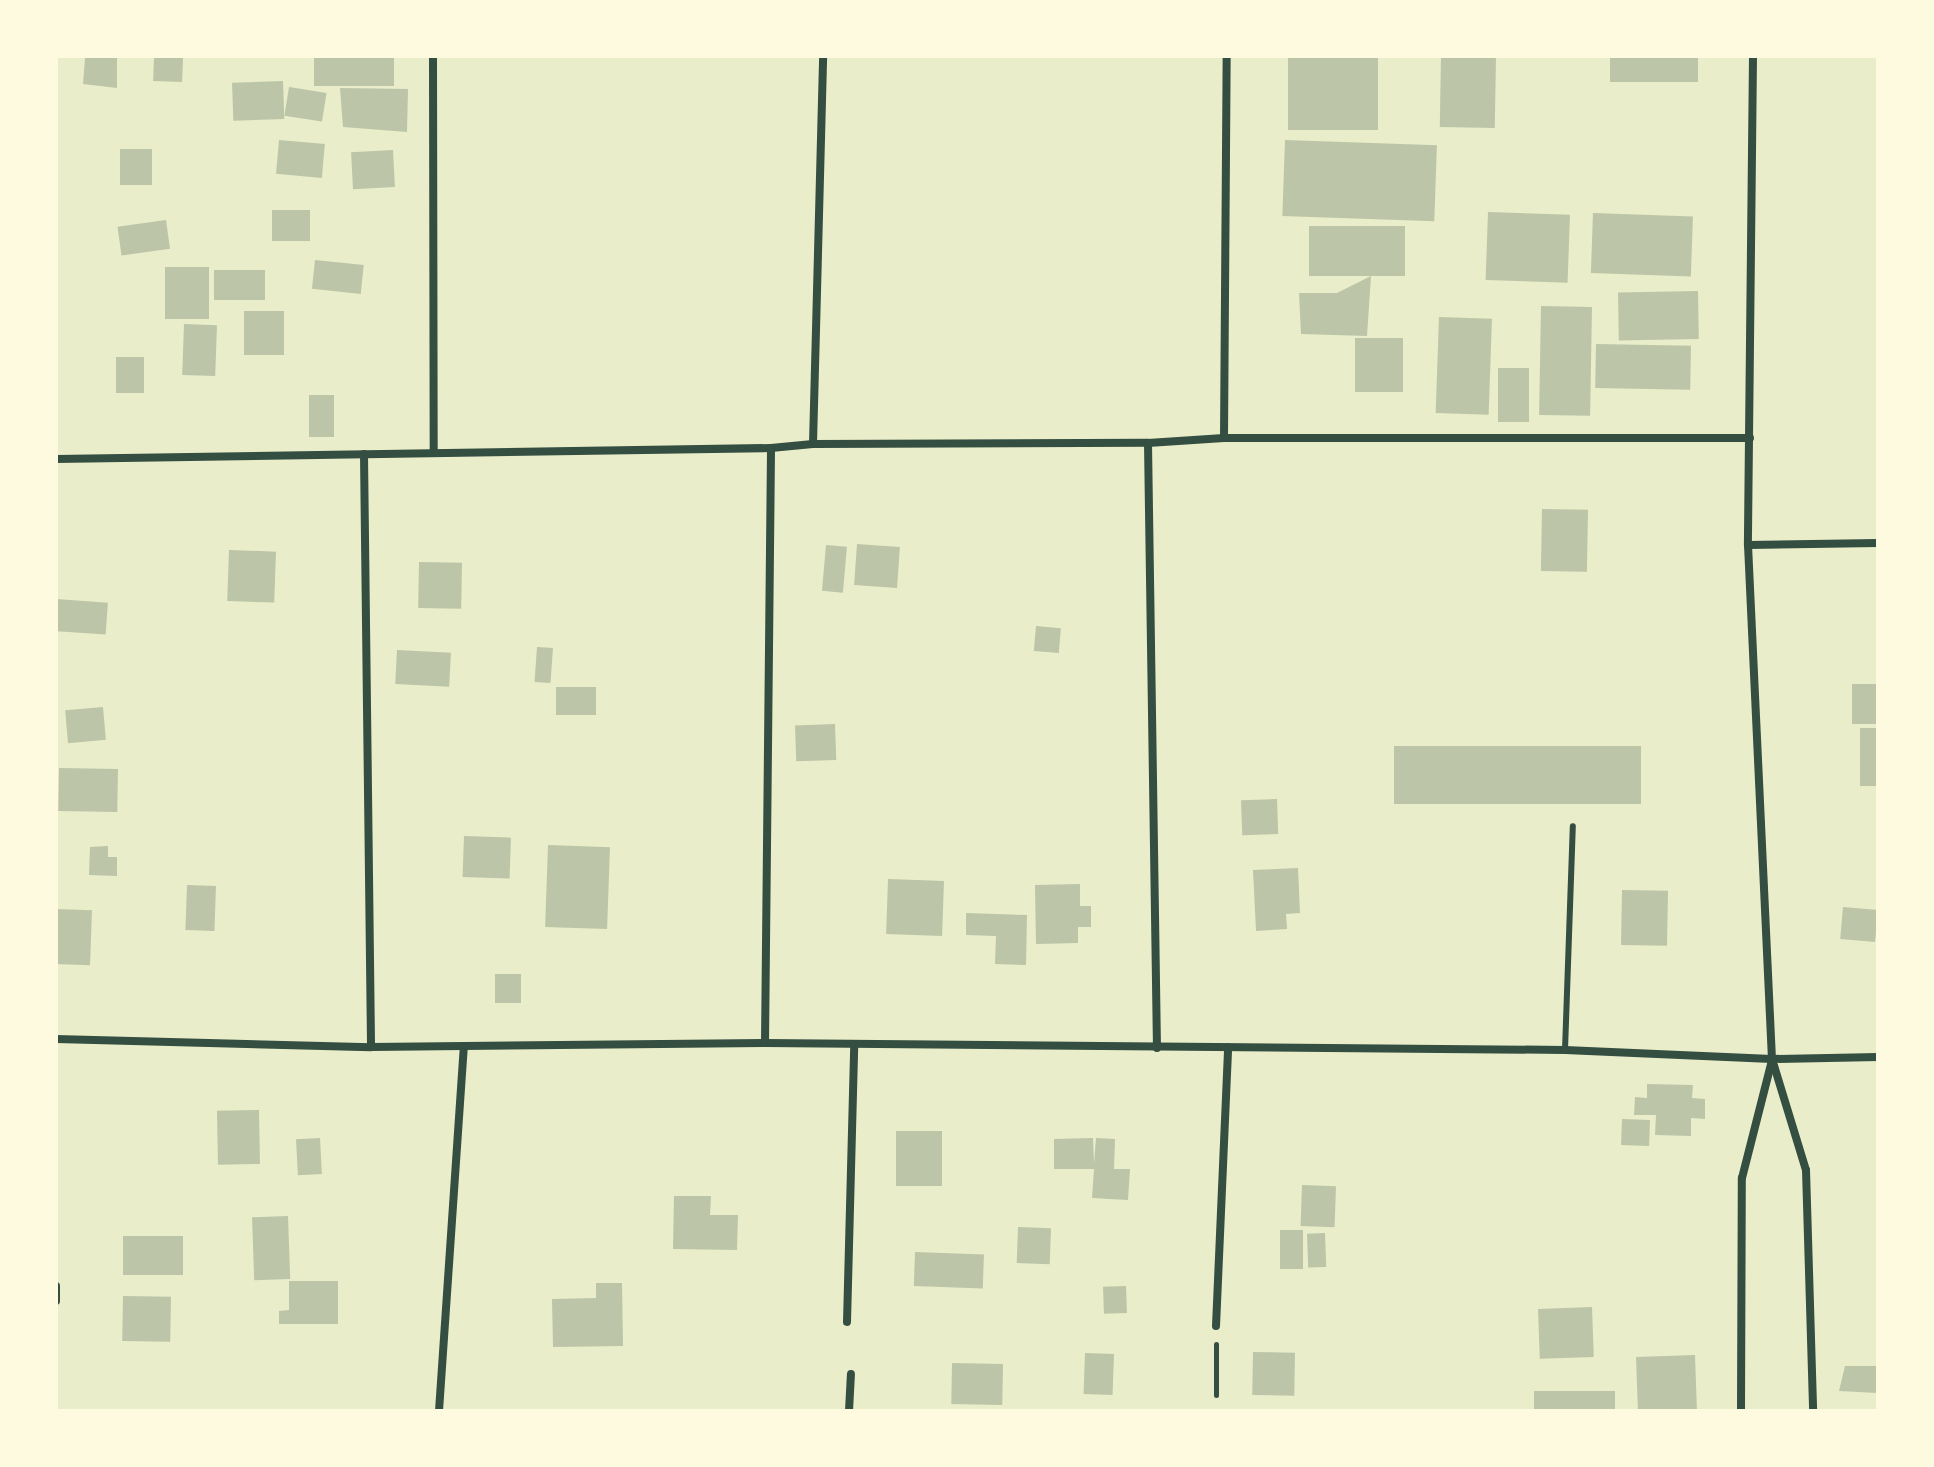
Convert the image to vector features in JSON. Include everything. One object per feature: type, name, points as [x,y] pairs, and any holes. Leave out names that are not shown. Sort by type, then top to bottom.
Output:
[{"type":"street","points":[[433,56],[434,453]]},
{"type":"street","points":[[813,444],[823,56]]},
{"type":"street","points":[[1224,438],[1227,56]]},
{"type":"street","points":[[1753,56],[1748,545],[1772,1059],[1806,1170],[1813,1411]]},
{"type":"street","points":[[56,459],[771,448],[813,444],[1148,443],[1224,438],[1750,438]]},
{"type":"street","points":[[1148,443],[1157,1048]]},
{"type":"street","points":[[765,1043],[771,448]]},
{"type":"street","points":[[364,454],[371,1047]]},
{"type":"street","points":[[1748,545],[1878,543]]},
{"type":"street","points":[[56,1039],[371,1047],[765,1043],[1565,1050],[1772,1059],[1878,1057]]},
{"type":"street","points":[[847,1322],[854,1046]]},
{"type":"street","points":[[439,1411],[464,1047]]},
{"type":"street","points":[[1216,1326],[1228,1047]]},
{"type":"street","points":[[1741,1411],[1742,1178],[1772,1059]]},
{"type":"street","points":[[56,1286],[56,1301]]},
{"type":"street","points":[[849,1411],[851,1374]]},
{"type":"lane","points":[[1565,1050],[1573,826]]},
{"type":"path","points":[[1216,1326],[1216,1395]]},
{"type":"building","points":[[314,56],[394,56],[394,86],[314,86]]},
{"type":"building","points":[[1288,56],[1378,56],[1378,130],[1288,130]]},
{"type":"building","points":[[1441,56],[1496,57],[1495,128],[1440,127]]},
{"type":"building","points":[[1610,56],[1698,56],[1698,82],[1610,82]]},
{"type":"building","points":[[154,57],[183,58],[182,82],[153,81]]},
{"type":"building","points":[[85,58],[117,58],[117,88],[83,84]]},
{"type":"building","points":[[283,81],[284,119],[233,121],[232,83]]},
{"type":"building","points":[[289,87],[327,93],[322,122],[284,116]]},
{"type":"building","points":[[340,88],[408,89],[407,132],[343,127]]},
{"type":"building","points":[[279,140],[325,144],[322,178],[276,174]]},
{"type":"building","points":[[1285,140],[1437,145],[1434,221],[1282,216]]},
{"type":"building","points":[[120,149],[152,149],[152,185],[120,185]]},
{"type":"building","points":[[393,150],[395,187],[353,189],[351,152]]},
{"type":"building","points":[[272,210],[310,210],[310,241],[272,241]]},
{"type":"building","points":[[1488,212],[1570,215],[1568,283],[1486,280]]},
{"type":"building","points":[[1593,213],[1693,216],[1691,276],[1591,273]]},
{"type":"building","points":[[166,220],[170,249],[122,256],[117,227]]},
{"type":"building","points":[[1309,226],[1405,226],[1405,276],[1309,276]]},
{"type":"building","points":[[315,260],[364,265],[361,294],[312,289]]},
{"type":"building","points":[[165,267],[209,267],[209,319],[165,319]]},
{"type":"building","points":[[214,270],[265,270],[265,300],[214,300]]},
{"type":"building","points":[[1371,276],[1367,336],[1301,334],[1299,293],[1337,293]]},
{"type":"building","points":[[1698,291],[1699,339],[1619,340],[1618,292]]},
{"type":"building","points":[[1541,306],[1592,307],[1590,416],[1539,415]]},
{"type":"building","points":[[244,311],[284,311],[284,355],[244,355]]},
{"type":"building","points":[[1439,317],[1492,319],[1489,415],[1436,413]]},
{"type":"building","points":[[184,324],[217,325],[215,376],[182,375]]},
{"type":"building","points":[[1355,338],[1403,338],[1403,392],[1355,392]]},
{"type":"building","points":[[1596,344],[1691,346],[1690,390],[1595,388]]},
{"type":"building","points":[[116,357],[144,357],[144,393],[116,393]]},
{"type":"building","points":[[1498,368],[1529,368],[1529,422],[1498,422]]},
{"type":"building","points":[[309,395],[334,395],[334,437],[309,437]]},
{"type":"building","points":[[1542,509],[1588,510],[1587,572],[1541,571]]},
{"type":"building","points":[[857,544],[900,547],[897,588],[854,585]]},
{"type":"building","points":[[826,545],[847,547],[843,593],[822,591]]},
{"type":"building","points":[[229,550],[276,552],[274,603],[227,601]]},
{"type":"building","points":[[419,562],[462,563],[461,609],[418,608]]},
{"type":"building","points":[[56,599],[108,603],[106,635],[56,631]]},
{"type":"building","points":[[1036,626],[1061,628],[1059,653],[1034,651]]},
{"type":"building","points":[[537,647],[553,648],[551,683],[535,682]]},
{"type":"building","points":[[397,650],[451,653],[449,687],[395,684]]},
{"type":"building","points":[[1852,684],[1878,684],[1878,724],[1852,724]]},
{"type":"building","points":[[556,687],[596,687],[596,715],[556,715]]},
{"type":"building","points":[[103,707],[106,740],[68,743],[65,710]]},
{"type":"building","points":[[835,724],[836,760],[796,761],[795,725]]},
{"type":"building","points":[[1860,728],[1878,728],[1878,786],[1860,786]]},
{"type":"building","points":[[1394,746],[1641,746],[1641,804],[1394,804]]},
{"type":"building","points":[[59,768],[118,769],[117,812],[58,811]]},
{"type":"building","points":[[1277,799],[1278,834],[1242,835],[1241,800]]},
{"type":"building","points":[[464,836],[511,838],[510,879],[463,877]]},
{"type":"building","points":[[548,845],[610,847],[607,929],[545,927]]},
{"type":"building","points":[[108,846],[108,857],[117,857],[117,876],[89,875],[90,847]]},
{"type":"building","points":[[1298,868],[1300,913],[1286,914],[1287,929],[1256,931],[1253,870]]},
{"type":"building","points":[[888,879],[944,881],[942,936],[886,934]]},
{"type":"building","points":[[1080,884],[1080,906],[1091,906],[1091,927],[1078,927],[1078,943],[1036,944],[1035,885]]},
{"type":"building","points":[[187,885],[216,886],[214,931],[185,930]]},
{"type":"building","points":[[1622,890],[1668,891],[1667,946],[1621,945]]},
{"type":"building","points":[[1843,907],[1878,910],[1875,942],[1840,939]]},
{"type":"building","points":[[56,909],[92,910],[90,965],[56,964]]},
{"type":"building","points":[[966,913],[1027,915],[1026,965],[995,964],[996,936],[966,935]]},
{"type":"building","points":[[495,974],[521,974],[521,1003],[495,1003]]},
{"type":"building","points":[[1647,1084],[1693,1085],[1692,1098],[1705,1099],[1705,1119],[1691,1118],[1691,1136],[1655,1135],[1656,1115],[1634,1115],[1635,1097],[1647,1098]]},
{"type":"building","points":[[259,1110],[260,1164],[218,1165],[217,1111]]},
{"type":"building","points":[[1622,1119],[1650,1120],[1649,1146],[1621,1145]]},
{"type":"building","points":[[896,1131],[942,1131],[942,1186],[896,1186]]},
{"type":"building","points":[[320,1138],[322,1174],[298,1175],[296,1139]]},
{"type":"building","points":[[1093,1138],[1094,1164],[1096,1138],[1115,1139],[1114,1169],[1130,1169],[1128,1200],[1092,1198],[1094,1169],[1054,1169],[1054,1139]]},
{"type":"building","points":[[1302,1185],[1336,1186],[1335,1227],[1301,1226]]},
{"type":"building","points":[[674,1196],[711,1196],[710,1215],[738,1215],[737,1250],[673,1249]]},
{"type":"building","points":[[288,1216],[290,1279],[254,1280],[252,1217]]},
{"type":"building","points":[[1018,1227],[1051,1228],[1050,1264],[1017,1263]]},
{"type":"building","points":[[1280,1230],[1303,1230],[1303,1269],[1280,1269]]},
{"type":"building","points":[[1325,1233],[1326,1267],[1308,1268],[1307,1234]]},
{"type":"building","points":[[123,1236],[183,1236],[183,1275],[123,1275]]},
{"type":"building","points":[[915,1252],[984,1254],[983,1288],[914,1286]]},
{"type":"building","points":[[289,1281],[338,1281],[338,1324],[279,1324],[279,1311],[289,1310]]},
{"type":"building","points":[[596,1283],[622,1283],[623,1346],[553,1347],[552,1299],[596,1298]]},
{"type":"building","points":[[1126,1286],[1127,1313],[1104,1314],[1103,1287]]},
{"type":"building","points":[[123,1296],[171,1297],[170,1342],[122,1341]]},
{"type":"building","points":[[1592,1307],[1594,1357],[1540,1359],[1538,1309]]},
{"type":"building","points":[[1253,1352],[1295,1353],[1294,1396],[1252,1395]]},
{"type":"building","points":[[1085,1353],[1114,1354],[1113,1395],[1084,1394]]},
{"type":"building","points":[[1695,1355],[1697,1411],[1638,1411],[1636,1357]]},
{"type":"building","points":[[952,1363],[1003,1364],[1002,1405],[951,1404]]},
{"type":"building","points":[[1845,1366],[1878,1366],[1878,1393],[1839,1391]]},
{"type":"building","points":[[1534,1391],[1615,1391],[1615,1411],[1534,1411]]}]
